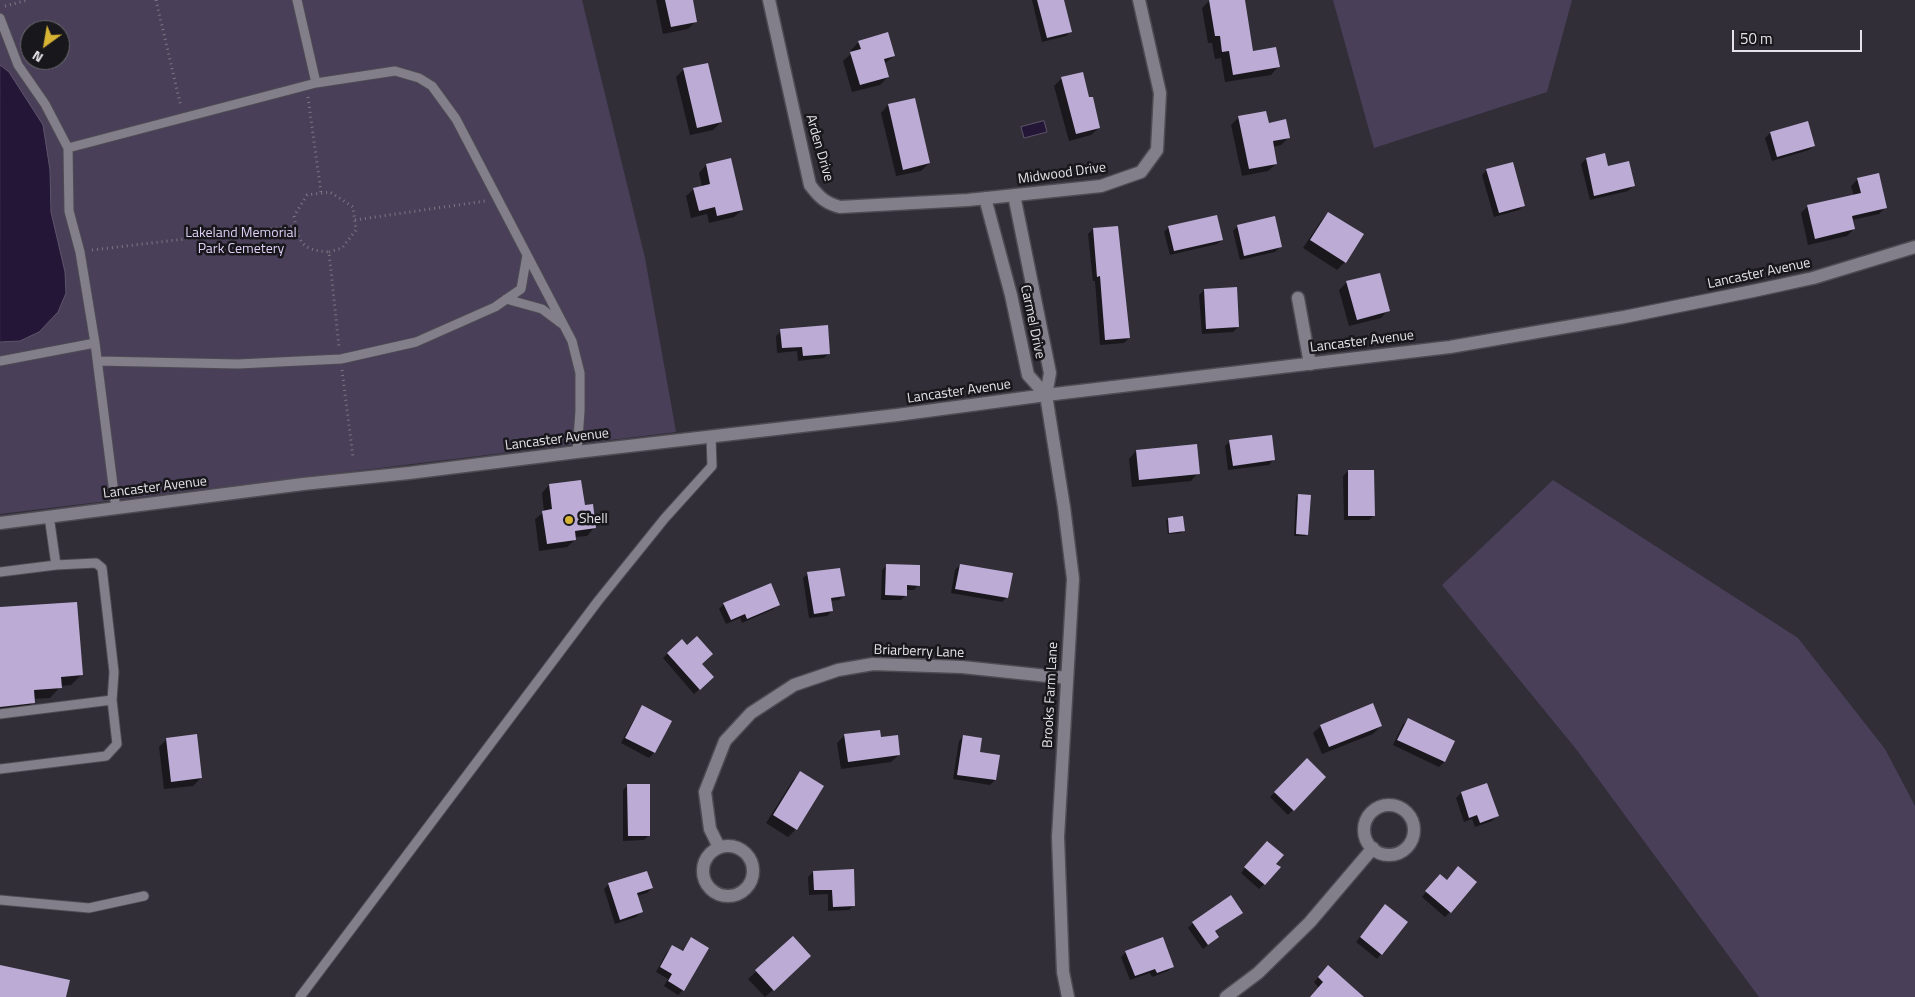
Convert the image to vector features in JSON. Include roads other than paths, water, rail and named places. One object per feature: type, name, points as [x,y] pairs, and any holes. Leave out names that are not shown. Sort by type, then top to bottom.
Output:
[{"type":"street","name":"Arden Drive","points":[[769,0],[810,185],[821,199],[830,204],[849,207],[985,198]]},
{"type":"street","name":"Midwood Drive","points":[[985,198],[1101,186],[1141,172],[1157,150],[1160,93],[1139,0]]},
{"type":"street","name":"Carmel Drive","points":[[1014,195],[1050,373],[1046,395]]},
{"type":"street","name":"Carmel Drive","points":[[985,198],[1011,295],[1028,375],[1046,395]]},
{"type":"street","name":"Lancaster Avenue","points":[[0,523],[303,484],[887,417],[1046,395],[1450,347],[1624,317],[1813,278],[1915,247]]},
{"type":"street","points":[[1298,298],[1310,364]]},
{"type":"street","name":"Brooks Farm Lane","points":[[1046,395],[1064,506],[1073,578],[1058,837],[1063,972],[1068,997]]},
{"type":"street","name":"Briarberry Lane","points":[[719,847],[710,829],[705,792],[725,741],[751,713],[794,685],[838,670],[873,664],[962,668],[1067,678]]},
{"type":"street","points":[[719,847],[736,847],[749,857],[752,865],[751,881],[740,893],[732,896],[716,893],[705,881],[703,865],[707,857],[719,847]]},
{"type":"street","points":[[1226,997],[1258,972],[1310,922],[1373,848]]},
{"type":"lane","points":[[297,0],[316,83]]},
{"type":"lane","points":[[0,18],[18,65],[45,104],[68,148],[69,211],[80,252],[98,361],[116,509]]},
{"type":"lane","points":[[68,148],[316,83],[395,71],[419,78],[432,86],[456,119],[572,341],[580,373],[577,452]]},
{"type":"lane","points":[[98,361],[238,364],[341,358],[416,342],[495,307],[521,289],[527,255]]},
{"type":"lane","points":[[506,299],[542,309],[564,326]]},
{"type":"lane","points":[[0,361],[95,343]]},
{"type":"lane","points":[[300,997],[598,601],[665,518],[712,466],[711,437]]},
{"type":"lane","points":[[49,516],[56,565]]},
{"type":"lane","points":[[0,572],[56,565],[96,563],[102,568],[114,672],[112,700],[117,744],[106,756],[0,769]]},
{"type":"lane","points":[[0,714],[112,700]]},
{"type":"lane","points":[[0,900],[89,908],[144,896]]},
{"type":"place","name":"Shell","points":[[569,520]]},
{"type":"park label","name":"Lakeland Memorial Park Cemetery","points":[[241,242]]}]
